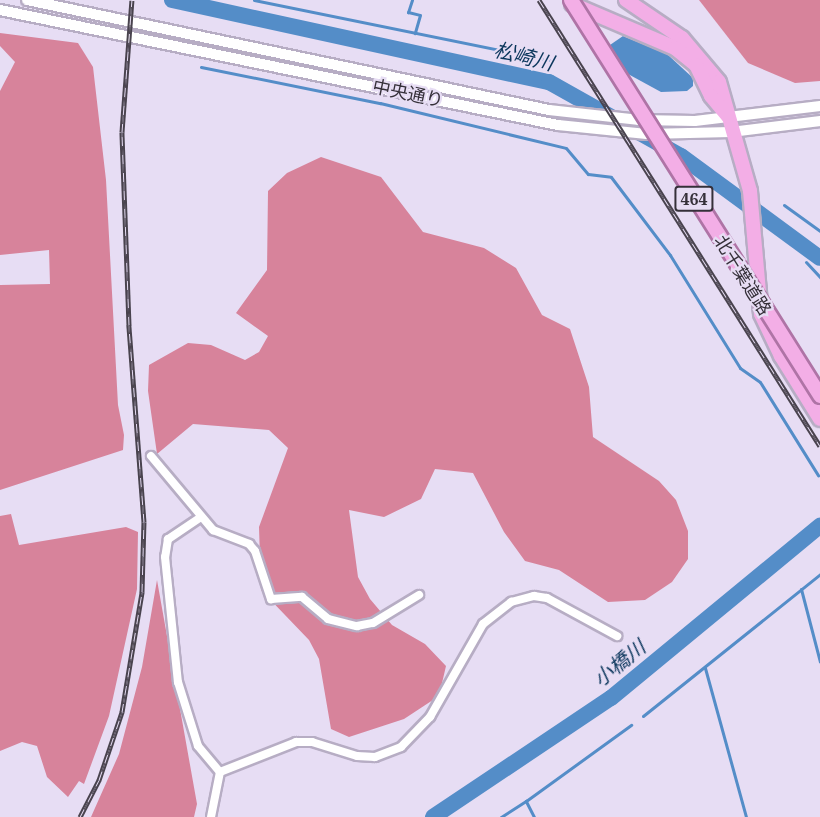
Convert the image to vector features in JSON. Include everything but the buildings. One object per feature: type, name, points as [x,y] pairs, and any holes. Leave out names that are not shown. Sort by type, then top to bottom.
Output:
[{"type":"highway","points":[[565,0],[587,13],[675,48],[696,65],[711,96],[729,117]]},
{"type":"highway","name":"北千葉道路","points":[[571,0],[820,396]]},
{"type":"highway","points":[[626,0],[682,38],[701,57],[719,82],[731,132],[750,191],[761,314],[781,356],[820,419]]},
{"type":"street","name":"中央通り","points":[[27,0],[576,114],[694,121],[820,106]]},
{"type":"street","name":"中央通り","points":[[0,10],[578,127],[647,134],[731,132],[820,121]]},
{"type":"street","points":[[152,456],[213,530],[249,544],[255,551],[271,599],[302,597],[328,619],[357,626],[373,623],[418,595]]},
{"type":"street","points":[[201,517],[168,539],[165,557],[178,682],[198,746],[220,772]]},
{"type":"street","points":[[220,772],[296,742],[312,742],[357,756],[375,757],[401,747],[430,717],[483,624],[511,602],[534,596],[547,598],[617,636]]},
{"type":"street","points":[[211,817],[220,772]]},
{"type":"shaded area","points":[[699,0],[820,0],[820,81],[795,83],[748,63]]},
{"type":"shaded area","points":[[0,33],[78,43],[93,67],[106,180],[118,405],[124,435],[123,450],[0,490],[0,285],[50,284],[49,250],[0,255],[0,91],[15,62],[0,46]]},
{"type":"shaded area","points":[[321,157],[381,177],[423,232],[484,248],[516,268],[542,315],[570,329],[589,387],[593,437],[659,481],[676,500],[688,531],[688,559],[672,582],[645,600],[608,602],[559,570],[525,561],[504,532],[473,473],[435,469],[421,499],[384,517],[349,510],[358,577],[370,599],[392,625],[425,644],[446,666],[439,696],[404,719],[349,737],[331,729],[319,659],[309,640],[261,590],[259,527],[288,448],[269,430],[193,424],[157,454],[148,391],[149,365],[188,343],[211,345],[245,360],[259,352],[268,336],[236,313],[267,270],[268,191],[287,173]]},
{"type":"shaded area","points":[[11,514],[19,545],[126,527],[138,532],[137,589],[109,716],[84,784],[79,781],[68,797],[47,777],[37,746],[22,742],[0,751],[0,516]]},
{"type":"shaded area","points":[[157,580],[197,804],[194,817],[91,817],[119,754],[142,667]]},
{"type":"water","points":[[623,36],[667,54],[693,78],[693,86],[687,91],[661,92],[628,74],[610,45]]},
{"type":"waterway","name":"松崎川","points":[[172,0],[549,82],[681,156],[820,258]]},
{"type":"waterway","points":[[254,0],[549,60]]},
{"type":"waterway","points":[[412,0],[408,12],[420,15],[415,33]]},
{"type":"waterway","points":[[201,67],[380,103],[566,148],[588,174],[611,177],[670,255],[740,368],[760,382],[818,475]]},
{"type":"waterway","points":[[784,205],[820,231]]},
{"type":"waterway","points":[[806,262],[820,277]]},
{"type":"waterway","name":"小橋川","points":[[433,817],[611,698],[820,526]]},
{"type":"waterway","points":[[643,716],[820,574]]},
{"type":"waterway","points":[[801,589],[820,662]]},
{"type":"waterway","points":[[705,668],[746,817]]},
{"type":"waterway","points":[[534,817],[526,801],[631,725]]},
{"type":"waterway","points":[[501,817],[526,801]]},
{"type":"railway","points":[[80,817],[99,780],[122,712],[142,592],[144,522],[129,325],[122,132],[132,0]]},
{"type":"railway","points":[[539,0],[820,446]]}]
